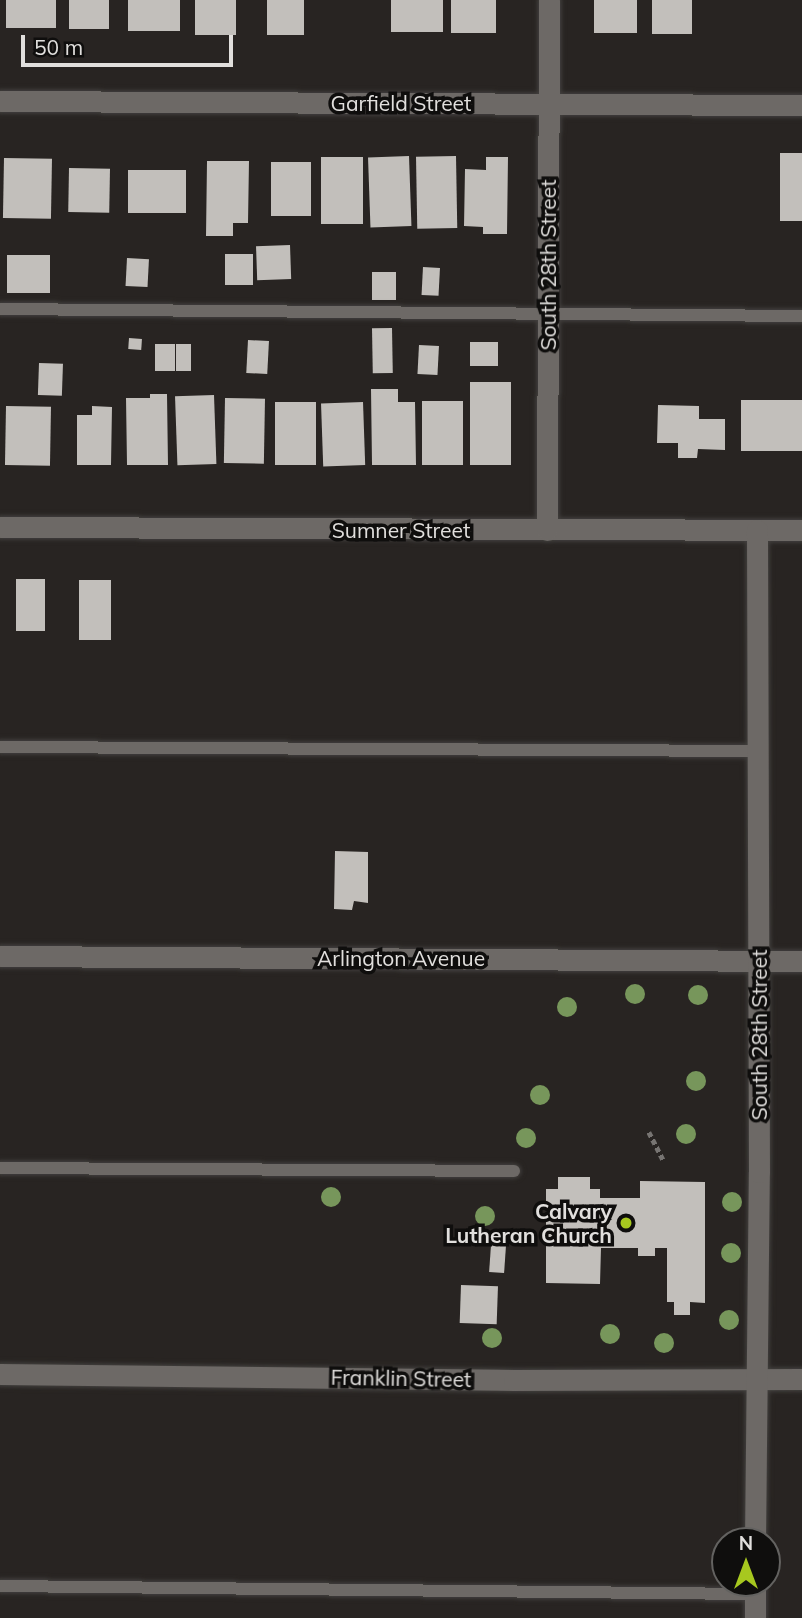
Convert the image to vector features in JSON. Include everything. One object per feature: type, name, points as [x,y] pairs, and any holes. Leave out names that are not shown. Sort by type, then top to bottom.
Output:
[{"type":"street","name":"South 28th Street","points":[[547,530],[549,0]]},
{"type":"street","name":"Garfield Street","points":[[0,101],[802,105]]},
{"type":"street","name":"Sumner Street","points":[[0,527],[802,530]]},
{"type":"street","name":"South 28th Street","points":[[755,1527],[759,960],[757,530]]},
{"type":"street","name":"Arlington Avenue","points":[[0,956],[802,961]]},
{"type":"street","name":"Franklin Street","points":[[0,1374],[514,1380],[802,1379]]},
{"type":"street","points":[[755,1597],[755,1618]]},
{"type":"lane","points":[[0,309],[802,316]]},
{"type":"lane","points":[[0,747],[758,751]]},
{"type":"lane","points":[[0,1168],[514,1171]]},
{"type":"lane","points":[[0,1586],[711,1588]]},
{"type":"path","points":[[649,1132],[663,1160]]},
{"type":"building","points":[[6,0],[56,0],[56,28],[6,28]]},
{"type":"building","points":[[69,0],[109,0],[109,29],[69,29]]},
{"type":"building","points":[[128,0],[180,0],[180,31],[128,31]]},
{"type":"building","points":[[195,0],[236,0],[236,35],[195,35]]},
{"type":"building","points":[[267,0],[304,0],[304,35],[267,35]]},
{"type":"building","points":[[391,0],[443,0],[443,32],[391,32]]},
{"type":"building","points":[[451,0],[496,0],[496,33],[451,33]]},
{"type":"building","points":[[594,0],[637,0],[637,33],[594,33]]},
{"type":"building","points":[[652,0],[692,0],[692,34],[652,34]]},
{"type":"building","points":[[780,153],[802,153],[802,221],[780,221]]},
{"type":"building","points":[[409,156],[411,226],[370,227],[368,157]]},
{"type":"building","points":[[456,156],[457,228],[417,229],[416,157]]},
{"type":"building","points":[[321,157],[363,157],[363,224],[321,224]]},
{"type":"building","points":[[486,157],[508,157],[507,234],[483,234],[483,227],[464,226],[465,169],[486,170]]},
{"type":"building","points":[[4,158],[52,159],[51,219],[3,218]]},
{"type":"building","points":[[207,161],[249,161],[248,223],[233,223],[233,236],[206,236]]},
{"type":"building","points":[[271,162],[311,162],[311,216],[271,216]]},
{"type":"building","points":[[69,168],[110,169],[109,213],[68,212]]},
{"type":"building","points":[[128,170],[186,170],[186,213],[128,213]]},
{"type":"building","points":[[290,245],[291,279],[257,280],[256,246]]},
{"type":"building","points":[[225,254],[253,254],[253,285],[225,285]]},
{"type":"building","points":[[7,255],[50,255],[50,293],[7,293]]},
{"type":"building","points":[[127,258],[149,259],[148,287],[126,286]]},
{"type":"building","points":[[423,267],[440,268],[439,296],[422,295]]},
{"type":"building","points":[[372,272],[396,272],[396,300],[372,300]]},
{"type":"building","points":[[372,328],[392,328],[393,373],[373,373]]},
{"type":"building","points":[[129,338],[142,339],[141,350],[128,349]]},
{"type":"building","points":[[248,340],[269,341],[267,374],[246,373]]},
{"type":"building","points":[[470,342],[498,342],[498,366],[470,366]]},
{"type":"building","points":[[155,344],[175,344],[175,371],[155,371]]},
{"type":"building","points":[[176,344],[191,344],[191,371],[176,371]]},
{"type":"building","points":[[419,345],[439,346],[437,375],[417,374]]},
{"type":"building","points":[[39,363],[63,364],[62,396],[38,395]]},
{"type":"building","points":[[470,382],[511,382],[511,465],[470,465]]},
{"type":"building","points":[[371,389],[398,389],[398,402],[415,402],[416,465],[372,465]]},
{"type":"building","points":[[150,394],[167,394],[168,465],[127,465],[126,398],[150,398]]},
{"type":"building","points":[[214,395],[216,464],[177,465],[175,396]]},
{"type":"building","points":[[225,398],[265,399],[264,464],[224,463]]},
{"type":"building","points":[[741,400],[802,400],[802,451],[741,451]]},
{"type":"building","points":[[422,401],[463,401],[463,465],[422,465]]},
{"type":"building","points":[[275,402],[316,402],[316,465],[275,465]]},
{"type":"building","points":[[363,402],[365,465],[323,466],[321,403]]},
{"type":"building","points":[[658,405],[699,406],[699,419],[725,419],[725,450],[698,449],[697,458],[678,458],[678,443],[657,443]]},
{"type":"building","points":[[6,406],[51,407],[50,466],[5,465]]},
{"type":"building","points":[[92,406],[112,407],[111,465],[77,465],[77,415],[92,415]]},
{"type":"building","points":[[16,579],[45,579],[45,631],[16,631]]},
{"type":"building","points":[[79,580],[111,580],[111,640],[79,640]]},
{"type":"building","points":[[335,851],[368,852],[368,903],[354,901],[352,910],[334,909]]},
{"type":"building","name":"Calvary Lutheran Church","points":[[558,1177],[590,1177],[590,1189],[600,1189],[600,1198],[640,1198],[640,1181],[705,1182],[705,1303],[690,1302],[690,1315],[674,1315],[674,1302],[667,1302],[667,1248],[655,1248],[655,1256],[638,1256],[638,1248],[601,1248],[600,1284],[546,1283],[546,1189],[558,1189]]},
{"type":"building","points":[[491,1245],[506,1246],[504,1273],[489,1272]]},
{"type":"building","points":[[461,1285],[498,1286],[497,1324],[460,1323]]},
{"type":"place","name":"Calvary Lutheran Church","points":[[626,1223]]}]
